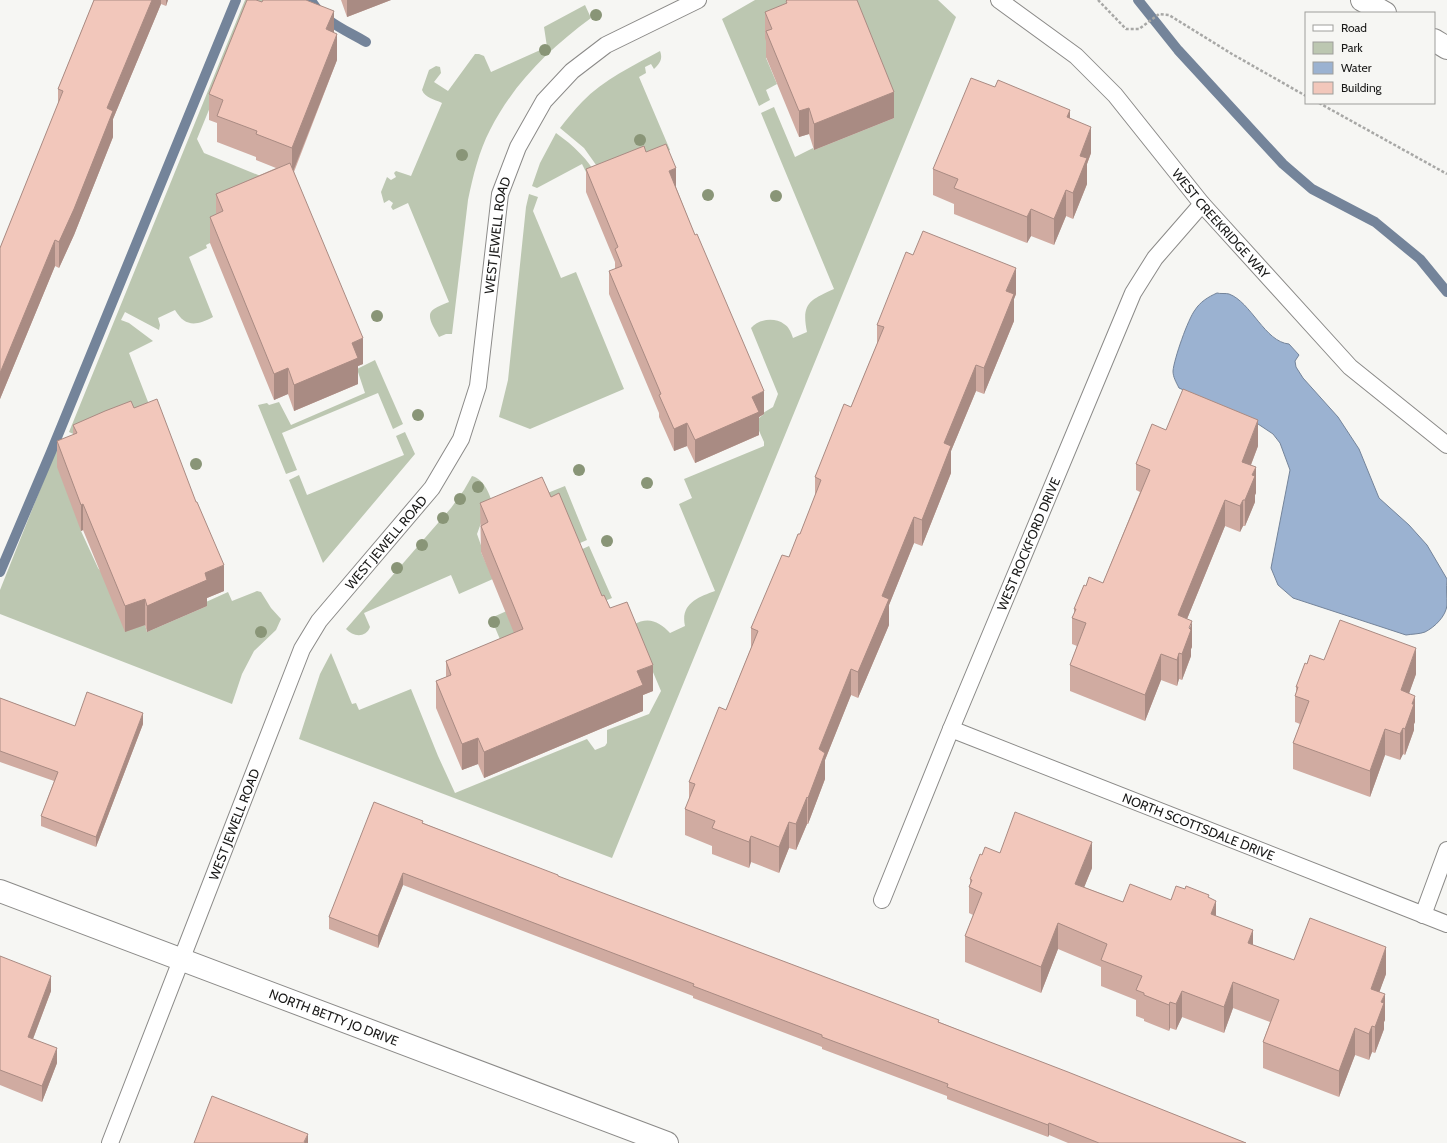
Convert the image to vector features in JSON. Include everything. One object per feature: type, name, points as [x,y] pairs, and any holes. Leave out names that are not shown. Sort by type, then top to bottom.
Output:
[{"type":"street","points":[[1362,0],[1383,12]]},
{"type":"street","points":[[1435,41],[1447,48]]},
{"type":"street","name":"NORTH BETTY JO DRIVE","points":[[0,891],[667,1143]]},
{"type":"lane","name":"WEST JEWELL ROAD","points":[[110,1143],[302,650],[319,621],[432,488],[461,439],[478,386],[500,194],[518,147],[544,101],[572,70],[606,45],[698,0]]},
{"type":"lane","name":"WEST CREEKRIDGE WAY","points":[[999,0],[1076,56],[1115,94],[1202,204],[1350,367],[1447,445]]},
{"type":"lane","name":"WEST ROCKFORD DRIVE","points":[[882,900],[951,729],[1133,293],[1155,258],[1202,204]]},
{"type":"lane","name":"NORTH SCOTTSDALE DRIVE","points":[[951,729],[1447,924]]},
{"type":"lane","points":[[1423,915],[1447,850]]},
{"type":"path","points":[[1098,0],[1126,29],[1139,29],[1159,14],[1169,15],[1232,54],[1305,95]]},
{"type":"path","points":[[1321,104],[1447,174]]},
{"type":"green space","points":[[245,0],[306,0],[247,17],[197,139],[204,153],[285,186],[218,239],[206,245],[207,248],[189,257],[213,317],[201,322],[191,323],[183,320],[175,310],[158,318],[160,325],[159,330],[125,312],[121,320],[129,323],[153,341],[129,353],[157,425],[81,531],[98,568],[145,625],[147,632],[207,606],[206,602],[228,592],[232,601],[257,591],[261,592],[271,608],[281,619],[276,630],[254,651],[242,674],[232,704],[0,614],[0,590],[55,452],[78,436],[69,432]]},
{"type":"green space","points":[[755,0],[938,0],[956,17],[612,858],[299,739],[320,674],[331,653],[352,704],[356,703],[359,710],[411,689],[438,756],[455,793],[587,739],[595,750],[605,746],[607,743],[607,730],[649,714],[661,691],[633,625],[638,622],[648,620],[653,621],[662,625],[670,633],[685,626],[685,612],[692,602],[715,591],[679,504],[692,498],[684,479],[764,446],[764,442],[756,424],[759,418],[764,414],[763,413],[773,407],[778,394],[751,328],[762,321],[776,320],[786,325],[793,338],[807,332],[805,315],[809,304],[819,296],[834,289],[761,113],[774,107],[795,157],[813,148],[814,150],[894,118],[772,55],[766,58],[777,84],[766,90],[770,100],[759,106],[722,19]]},
{"type":"green space","points":[[585,5],[591,18],[561,42],[521,82],[500,113],[486,138],[477,164],[468,200],[452,334],[446,334],[439,337],[431,322],[430,315],[436,308],[449,302],[408,203],[393,210],[391,207],[393,203],[389,200],[384,203],[381,192],[387,177],[391,180],[396,177],[394,173],[396,171],[411,176],[442,103],[428,97],[423,93],[422,90],[429,70],[436,66],[440,67],[441,73],[434,82],[448,91],[475,54],[484,56],[491,72],[547,47],[544,27]]},
{"type":"green space","points":[[660,51],[661,59],[658,65],[654,69],[651,64],[645,67],[646,73],[639,77],[670,150],[604,176],[584,148],[560,128],[579,105],[600,86]]},
{"type":"green space","points":[[556,133],[580,153],[599,179],[591,182],[582,164],[537,188],[532,186],[540,163]]},
{"type":"green space","points":[[529,194],[538,197],[533,211],[561,278],[576,272],[624,389],[530,429],[499,417],[508,380],[526,207]]},
{"type":"green space","points":[[375,360],[403,424],[393,429],[378,393],[282,433],[297,470],[286,474],[258,405],[267,403],[269,405],[279,402],[291,425],[365,393],[357,369]]},
{"type":"green space","points":[[405,432],[415,454],[323,563],[289,480],[299,475],[307,495],[404,455],[396,436]]},
{"type":"green space","points":[[472,476],[477,478],[485,486],[496,513],[481,523],[477,534],[483,551],[481,552],[493,579],[459,594],[451,575],[364,613],[370,627],[368,631],[362,635],[356,635],[349,632],[346,629],[451,508]]},
{"type":"green space","points":[[565,486],[587,540],[573,546],[540,496]]},
{"type":"green space","points":[[589,546],[612,598],[585,609],[576,552]]},
{"type":"green space","points":[[511,609],[521,635],[502,644],[491,618]]},
{"type":"water","points":[[1217,293],[1229,294],[1237,298],[1265,329],[1280,342],[1289,344],[1299,355],[1295,361],[1296,367],[1303,378],[1338,417],[1359,449],[1379,498],[1409,525],[1427,545],[1447,579],[1447,605],[1445,613],[1429,630],[1421,633],[1406,635],[1293,598],[1278,585],[1271,568],[1290,470],[1280,443],[1273,434],[1249,418],[1179,388],[1173,371],[1185,330],[1192,315],[1202,302]]},
{"type":"building","points":[[94,0],[152,0],[107,108],[113,111],[74,209],[59,242],[55,240],[0,373],[0,248],[63,91],[58,89]]},
{"type":"building","points":[[247,0],[262,2],[263,0],[306,0],[334,11],[326,29],[337,34],[292,148],[256,134],[257,131],[217,116],[223,100],[209,94]]},
{"type":"building","points":[[787,0],[857,0],[894,92],[814,124],[809,108],[799,111],[766,31],[772,29],[765,12],[787,3]]},
{"type":"building","points":[[971,78],[995,87],[998,80],[1070,110],[1067,117],[1091,127],[1080,156],[1087,158],[1073,193],[1066,190],[1054,219],[1031,209],[1027,217],[954,188],[958,179],[933,169]]},
{"type":"building","points":[[666,144],[676,168],[669,171],[695,235],[697,234],[764,391],[752,397],[759,412],[695,440],[687,423],[674,429],[659,395],[661,394],[609,271],[622,266],[615,249],[618,247],[586,169],[644,146],[646,152]]},
{"type":"building","points":[[290,163],[363,338],[352,343],[358,358],[294,385],[288,368],[274,374],[210,217],[223,211],[216,194]]},
{"type":"building","points":[[923,231],[1016,268],[1006,291],[1014,294],[984,368],[976,365],[944,443],[951,446],[922,520],[914,517],[882,596],[889,599],[858,672],[851,669],[819,749],[825,753],[808,798],[807,797],[796,824],[789,822],[779,847],[751,836],[749,842],[712,828],[715,821],[685,809],[695,784],[689,782],[719,707],[726,710],[758,631],[751,628],[782,555],[789,557],[798,534],[800,534],[821,480],[815,477],[844,404],[851,407],[884,327],[877,325],[906,252],[913,255]]},
{"type":"building","points":[[1183,389],[1258,420],[1242,462],[1256,467],[1252,475],[1255,476],[1245,500],[1243,500],[1240,506],[1225,500],[1178,615],[1192,621],[1189,628],[1191,630],[1182,654],[1179,653],[1177,660],[1161,654],[1145,695],[1070,665],[1086,623],[1072,618],[1076,609],[1074,609],[1089,577],[1103,583],[1150,470],[1136,464],[1152,424],[1166,430]]},
{"type":"building","points":[[157,399],[196,502],[224,565],[205,573],[207,580],[147,606],[145,599],[125,606],[83,504],[81,505],[57,441],[77,433],[73,425],[105,411],[131,401],[134,408]]},
{"type":"building","points":[[542,477],[551,497],[559,493],[602,596],[604,595],[610,608],[627,602],[653,665],[637,671],[643,685],[484,752],[478,738],[462,744],[436,681],[451,675],[446,661],[523,629],[481,526],[488,522],[480,503]]},
{"type":"building","points":[[1340,620],[1416,648],[1401,690],[1415,696],[1412,704],[1414,704],[1405,729],[1403,728],[1400,734],[1385,729],[1370,771],[1293,743],[1309,701],[1295,696],[1298,687],[1296,687],[1305,663],[1307,664],[1310,655],[1324,660]]},
{"type":"building","points":[[87,692],[143,713],[96,837],[41,816],[58,772],[0,751],[0,698],[75,726]]},
{"type":"building","points":[[374,802],[423,821],[422,823],[558,876],[939,1020],[938,1022],[1246,1143],[1099,1143],[1049,1123],[1048,1125],[947,1087],[948,1084],[822,1037],[822,1035],[693,986],[694,984],[403,873],[378,936],[329,917]]},
{"type":"building","points":[[1015,812],[1092,842],[1075,884],[1123,902],[1130,884],[1171,900],[1176,886],[1185,889],[1186,886],[1209,895],[1208,897],[1216,901],[1211,914],[1253,930],[1248,943],[1294,960],[1310,918],[1386,947],[1371,989],[1385,994],[1381,1002],[1384,1003],[1375,1027],[1372,1026],[1369,1034],[1355,1028],[1339,1071],[1263,1042],[1279,1000],[1233,982],[1224,1007],[1182,991],[1176,1004],[1170,1002],[1169,1005],[1144,995],[1144,993],[1136,990],[1142,976],[1101,960],[1107,944],[1058,923],[1041,967],[965,936],[982,893],[969,887],[972,880],[970,879],[980,854],[982,855],[985,847],[1000,853]]},
{"type":"building","points":[[0,956],[51,976],[28,1037],[57,1048],[42,1086],[0,1070]]},
{"type":"building","points":[[212,1096],[308,1134],[304,1142],[307,1143],[194,1143]]},
{"type":"waterway","points":[[0,572],[51,452],[236,0]]},
{"type":"waterway","points":[[311,0],[316,8],[328,20],[366,42]]},
{"type":"waterway","points":[[1138,0],[1178,50],[1283,164],[1312,189],[1375,222],[1420,259],[1447,292]]}]
